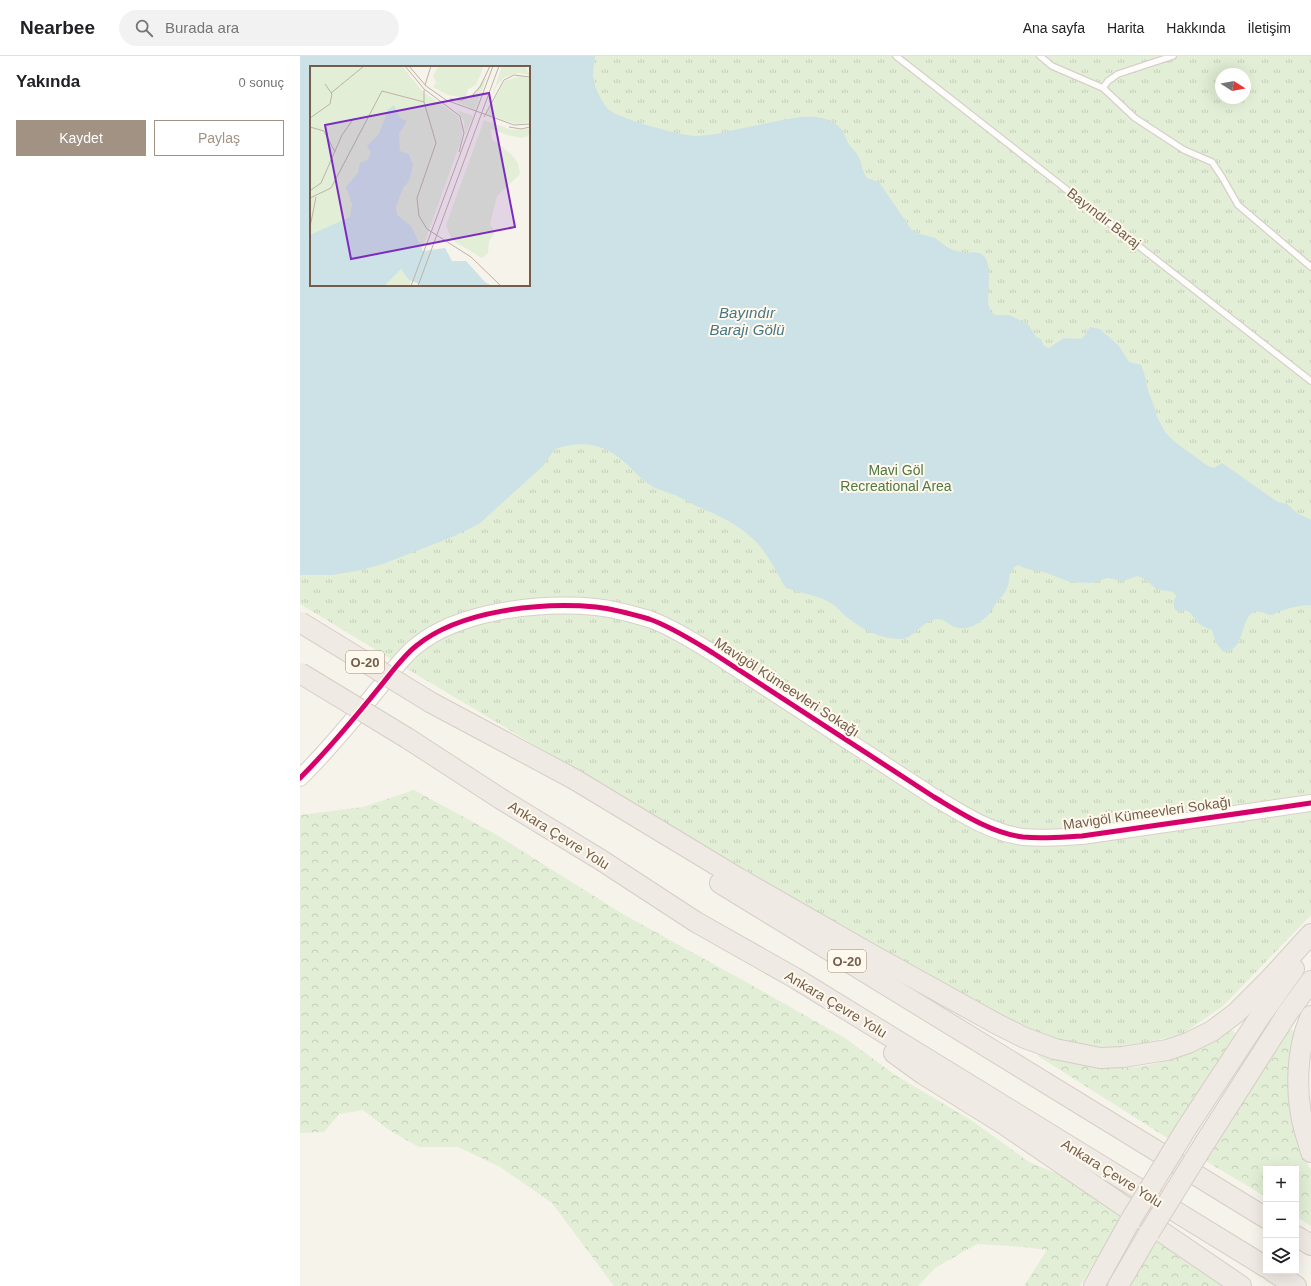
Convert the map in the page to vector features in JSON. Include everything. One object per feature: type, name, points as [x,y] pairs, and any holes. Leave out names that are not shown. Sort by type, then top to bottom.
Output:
[{"type":"highway","name":"O-20","points":[[300,622],[430,702],[600,810],[1263,1216]]},
{"type":"highway","name":"Ankara Çevre Yolu","points":[[300,673],[407,738],[501,799],[601,860],[696,922],[795,978],[1263,1265]]},
{"type":"highway","points":[[430,702],[574,779],[738,878],[867,952],[997,1024],[1025,1038],[1055,1049],[1100,1058],[1123,1058],[1167,1050],[1188,1043],[1212,1031],[1236,1013],[1270,979],[1311,934]]},
{"type":"highway","points":[[1094,1286],[1130,1221],[1186,1129],[1259,1018],[1311,946]]},
{"type":"highway","points":[[795,978],[923,1074],[1005,1126],[1241,1286]]},
{"type":"highway","points":[[1118,1286],[1206,1141],[1287,1014],[1311,981]]},
{"type":"highway","points":[[1311,1016],[1301,1050],[1298,1080],[1300,1109],[1311,1152]]},
{"type":"highway","points":[[1299,1238],[1311,1245]]},
{"type":"highway","points":[[1277,1274],[1296,1286]]},
{"type":"street","name":"Mavigöl Kümeevleri Sokağı","points":[[300,778],[335,741],[415,646],[431,635],[464,621],[491,614],[517,609],[570,606],[597,607],[624,612],[651,620],[678,633],[713,653],[967,817],[996,830],[1022,837],[1050,838],[1082,836],[1311,803]]},
{"type":"lane","name":"Bayındır Baraj","points":[[896,56],[1311,381]]},
{"type":"lane","points":[[1040,56],[1052,66],[1102,88],[1135,118],[1184,150],[1212,162],[1238,205],[1311,267]]},
{"type":"lane","points":[[1102,88],[1108,81],[1118,74],[1173,56]]},
{"type":"green space","name":"Mavi Göl Recreational Area","points":[[300,56],[1311,56],[1311,915],[1223,1006],[1184,1033],[1123,1049],[1093,1049],[1064,1043],[1001,1019],[649,813],[300,604]]},
{"type":"green space","points":[[414,790],[497,835],[621,913],[845,1038],[895,1075],[971,1120],[1029,1162],[1090,1187],[1125,1211],[1080,1286],[1024,1286],[1047,1250],[977,1244],[935,1268],[918,1286],[614,1286],[552,1203],[500,1167],[458,1147],[419,1147],[389,1130],[363,1110],[339,1114],[324,1132],[300,1133],[300,815],[363,807]]},
{"type":"green space","points":[[1287,1027],[1299,1034],[1298,1143],[1311,1171],[1311,1226],[1299,1218],[1299,1166],[1263,1166],[1263,1195],[1204,1160]]},
{"type":"green space","points":[[1232,1030],[1236,1034],[1210,1077],[1169,1139],[1038,1056],[1040,1052],[1079,1064],[1105,1068],[1132,1067],[1158,1063],[1171,1059]]},
{"type":"green space","points":[[1158,1238],[1230,1286],[1129,1286]]},
{"type":"water","name":"Bayındır Barajı Gölü","points":[[300,56],[595,56],[593,77],[598,93],[607,108],[622,117],[664,130],[701,136],[801,117],[818,117],[833,122],[841,129],[848,143],[858,156],[867,178],[879,182],[911,229],[917,233],[935,238],[953,250],[965,253],[980,253],[985,257],[989,272],[988,304],[992,313],[996,315],[1009,315],[1028,324],[1036,337],[1041,339],[1044,346],[1049,348],[1064,338],[1081,339],[1090,327],[1100,329],[1119,346],[1129,362],[1141,365],[1157,417],[1165,432],[1176,443],[1208,466],[1214,468],[1222,463],[1278,502],[1287,504],[1297,513],[1311,520],[1311,605],[1280,611],[1272,615],[1254,612],[1245,623],[1236,646],[1231,650],[1224,652],[1216,642],[1212,630],[1197,622],[1191,613],[1185,610],[1178,612],[1175,609],[1174,600],[1176,596],[1173,592],[1156,589],[1145,579],[1137,576],[1123,581],[1108,578],[1090,583],[1070,582],[1044,572],[1027,569],[1018,565],[1010,572],[1008,584],[1003,595],[995,604],[988,616],[976,624],[968,628],[960,628],[955,627],[943,620],[937,619],[927,622],[915,633],[905,638],[893,639],[879,636],[854,622],[829,602],[786,588],[762,549],[739,527],[678,496],[659,490],[650,485],[616,455],[609,451],[596,446],[584,444],[555,449],[543,466],[479,524],[452,537],[383,564],[357,571],[331,575],[300,575]]},
{"type":"cycle path","points":[[300,778],[340,735],[406,656],[416,646],[434,634],[455,624],[502,611],[551,606],[574,606],[596,607],[623,612],[649,619],[674,630],[713,653],[934,797],[977,822],[1011,835],[1038,838],[1082,836],[1311,803]]}]
